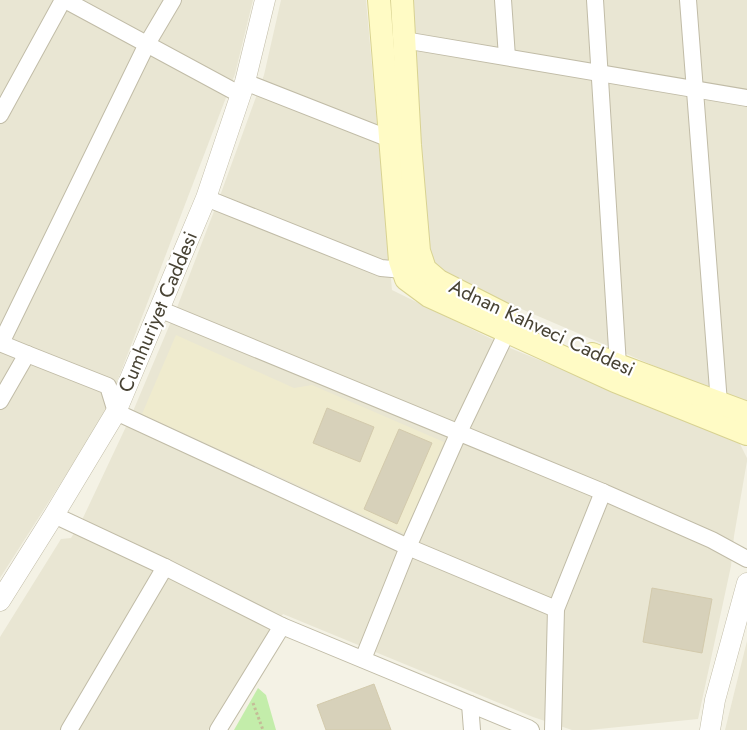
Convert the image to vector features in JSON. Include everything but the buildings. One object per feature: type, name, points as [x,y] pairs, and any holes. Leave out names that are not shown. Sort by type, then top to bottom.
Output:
[{"type":"main road","points":[[379,0],[400,261],[406,279],[429,296],[615,381],[747,434]]},
{"type":"main road","name":"Adnan Kahveci Caddesi","points":[[402,0],[410,145],[418,242],[425,269],[439,281],[486,306],[618,365],[747,413]]},
{"type":"street","points":[[0,116],[64,0],[146,44],[243,89],[390,139]]},
{"type":"street","points":[[173,0],[146,44],[1,343],[108,386],[116,412],[408,547],[556,609]]},
{"type":"street","name":"Cumhuriyet Caddesi","points":[[0,601],[116,412],[206,198],[243,89],[265,0]]},
{"type":"street","points":[[502,0],[506,57]]},
{"type":"street","points":[[595,0],[618,365]]},
{"type":"street","points":[[688,0],[720,403]]},
{"type":"street","points":[[404,40],[747,98]]},
{"type":"street","points":[[206,198],[381,268],[403,270]]},
{"type":"street","points":[[159,309],[603,492],[712,540],[747,559]]},
{"type":"street","points":[[363,659],[408,547],[459,432],[508,332]]},
{"type":"street","points":[[0,402],[27,354]]},
{"type":"street","points":[[553,730],[556,609],[603,492]]},
{"type":"street","points":[[54,515],[165,567],[282,626],[531,730]]},
{"type":"street","points":[[68,730],[165,567]]},
{"type":"street","points":[[710,730],[715,700],[747,584]]},
{"type":"street","points":[[218,730],[282,626]]},
{"type":"street","points":[[470,704],[472,730]]},
{"type":"path","points":[[243,689],[250,694],[263,730]]},
{"type":"shaded area","points":[[0,0],[253,0],[235,74],[103,417],[0,578]]},
{"type":"shaded area","points":[[281,0],[366,0],[392,290],[510,348],[739,442],[747,461],[734,536],[731,566],[698,719],[572,730],[533,717],[283,614],[264,640],[208,730],[0,730],[0,637],[61,539],[71,538],[82,520],[131,416],[178,305],[264,75]]},
{"type":"shaded area","points":[[410,0],[747,0],[747,403],[734,400],[454,280],[434,262],[427,233]]},
{"type":"shaded area","points":[[176,335],[294,388],[312,385],[444,442],[405,534],[142,414]]},
{"type":"shaded area","points":[[747,641],[747,730],[725,730]]},
{"type":"green space","points":[[258,688],[266,695],[276,730],[234,730]]}]
